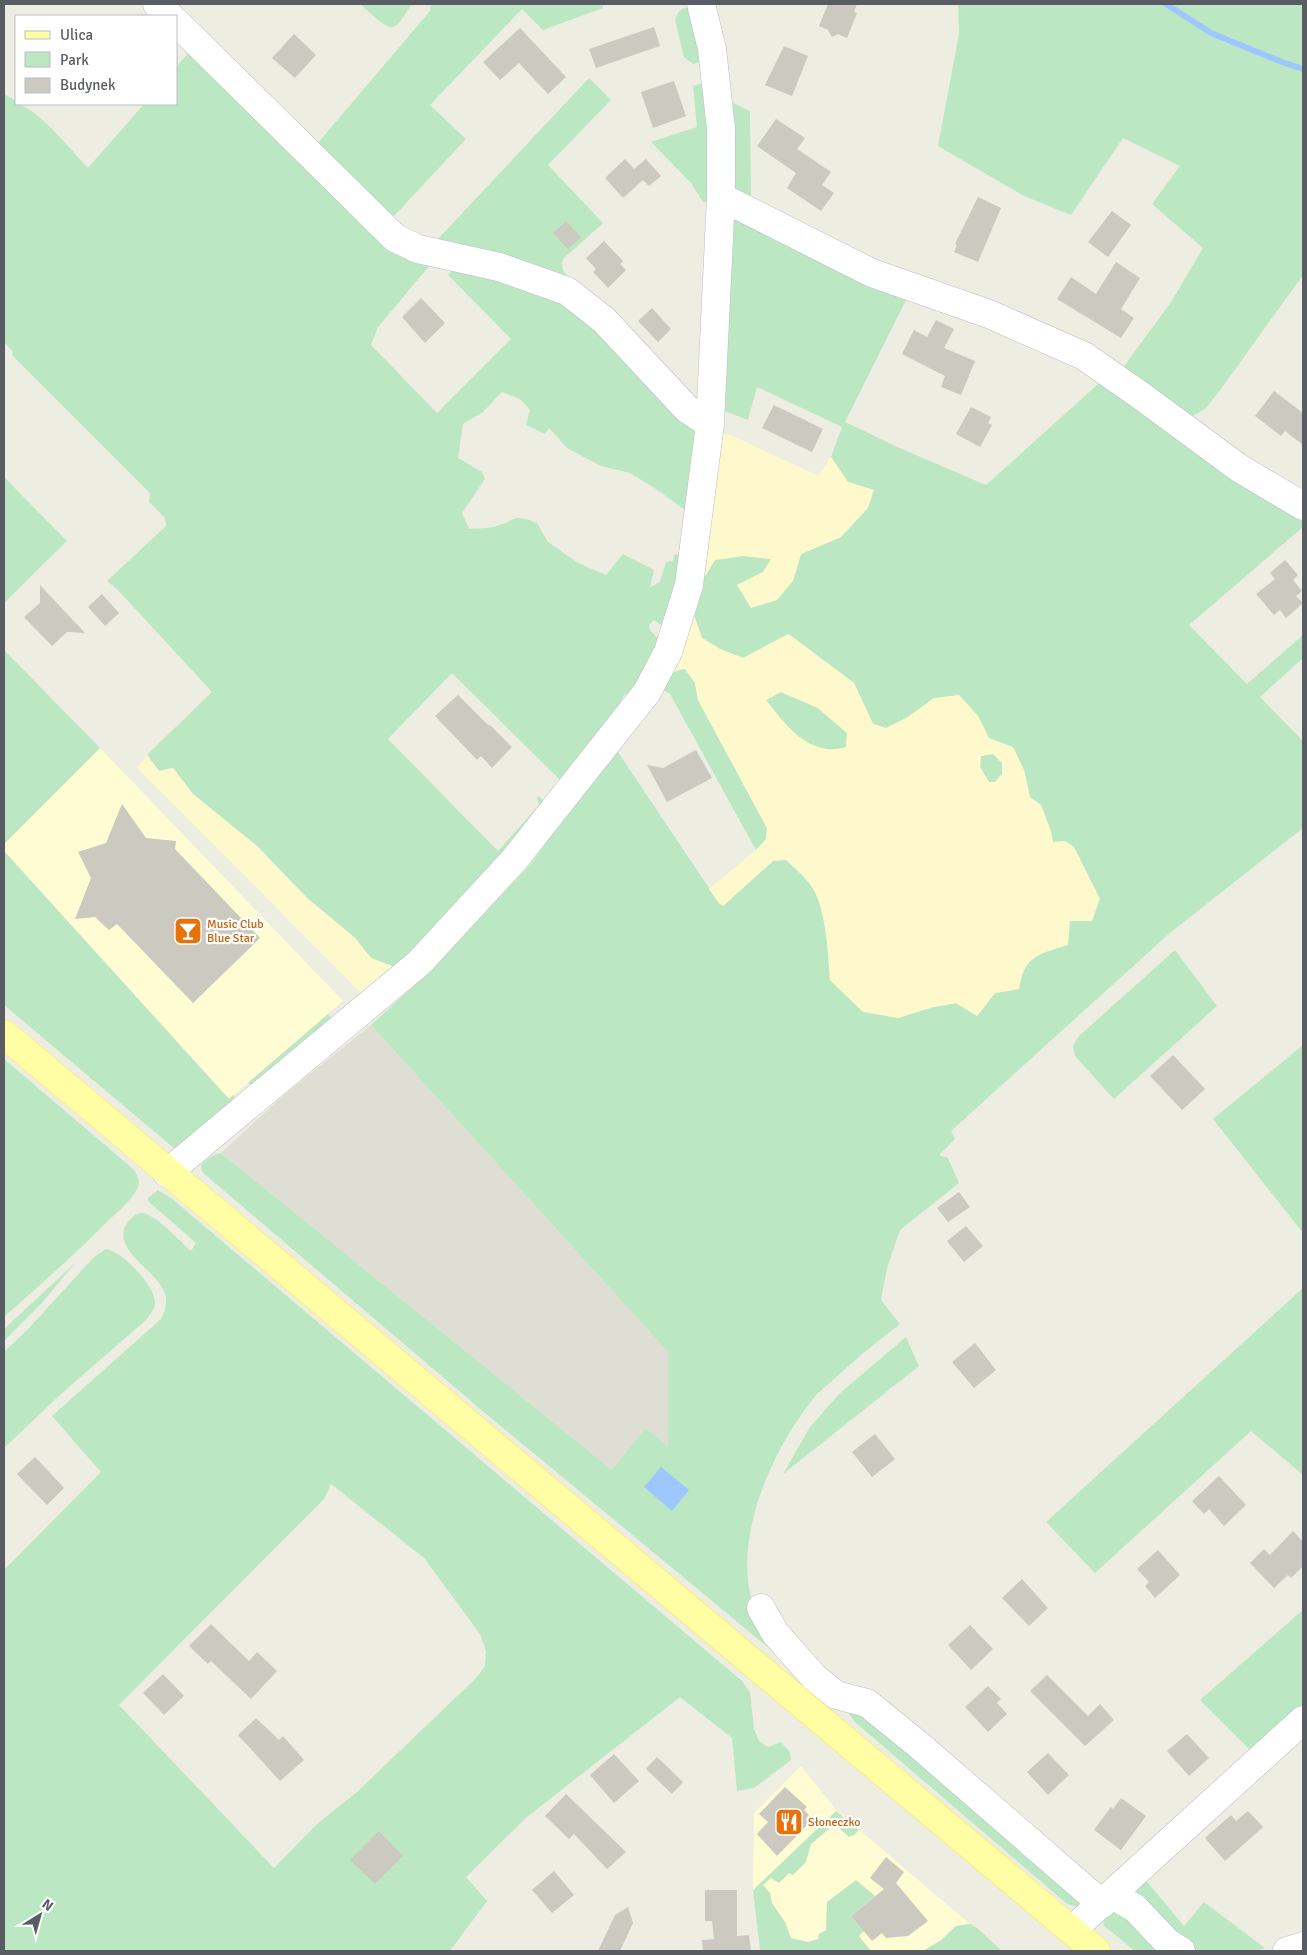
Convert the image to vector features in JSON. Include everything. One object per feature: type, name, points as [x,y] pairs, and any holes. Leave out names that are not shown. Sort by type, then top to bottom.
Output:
[{"type":"main road","points":[[4,1034],[167,1173],[1096,1951]]},
{"type":"street","points":[[157,4],[169,15]]},
{"type":"street","points":[[167,1173],[419,963],[514,860],[646,692],[668,652],[689,585],[710,424],[721,197],[721,129],[712,49],[701,4]]},
{"type":"street","points":[[178,24],[395,238],[418,249],[499,267],[567,291],[604,320],[687,408],[710,424]]},
{"type":"street","points":[[721,197],[872,272],[989,314],[1084,356],[1240,468],[1303,506]]},
{"type":"street","points":[[761,1608],[775,1633],[814,1677],[836,1695],[867,1703],[1107,1900],[1135,1908],[1168,1943],[1181,1951]]},
{"type":"street","points":[[1072,1930],[1303,1720]]},
{"type":"street","points":[[1287,1951],[1303,1946]]},
{"type":"shaded area","points":[[100,748],[343,1001],[229,1099],[4,851],[4,844]]},
{"type":"shaded area","points":[[371,1025],[668,1352],[668,1446],[645,1428],[612,1470],[221,1153],[285,1094]]},
{"type":"shaded area","points":[[801,1766],[837,1811],[970,1924],[956,1926],[930,1951],[760,1951],[753,1890],[754,1813]]},
{"type":"green space","points":[[360,4],[412,4],[400,22],[391,27],[382,23]]},
{"type":"green space","points":[[431,4],[602,4],[603,8],[543,30],[522,9],[430,105],[466,139],[394,216],[375,203],[317,144],[430,11]]},
{"type":"green space","points":[[958,4],[1303,4],[1303,275],[1221,389],[1206,408],[1193,416],[1180,416],[1119,369],[1125,365],[1171,302],[1203,248],[1152,204],[1180,166],[1123,138],[1071,215],[1024,196],[938,146],[959,34]]},
{"type":"green space","points":[[686,8],[693,11],[702,61],[693,64],[684,57],[675,20],[680,11]]},
{"type":"green space","points":[[193,48],[430,265],[378,327],[371,345],[437,413],[511,339],[448,275],[455,266],[572,300],[697,425],[689,513],[630,473],[601,466],[567,448],[549,428],[545,434],[526,425],[530,410],[520,399],[502,392],[483,412],[463,424],[458,458],[482,472],[485,479],[462,513],[469,529],[493,527],[515,518],[523,518],[537,523],[548,542],[578,563],[606,575],[623,554],[654,570],[650,587],[660,582],[666,562],[673,561],[674,555],[679,554],[682,559],[666,629],[654,620],[649,625],[650,631],[663,642],[633,696],[625,694],[617,708],[562,782],[452,673],[388,739],[498,851],[539,805],[537,798],[539,796],[546,803],[546,808],[397,968],[371,958],[355,938],[306,897],[258,847],[193,794],[173,768],[159,771],[147,755],[212,692],[118,590],[107,581],[166,526],[165,518],[149,502],[150,493],[12,355],[13,352],[4,342],[4,94],[15,100],[15,105],[24,106],[33,112],[88,168],[143,105],[178,105],[178,65]]},
{"type":"green space","points":[[589,78],[611,100],[548,165],[603,223],[563,259],[563,269],[571,281],[437,240]]},
{"type":"green space","points":[[705,85],[711,203],[703,202],[691,183],[651,142],[697,127],[693,86]]},
{"type":"green space","points":[[729,101],[750,111],[751,203],[733,194]]},
{"type":"green space","points":[[740,217],[909,294],[845,422],[986,485],[1107,376],[1303,514],[1303,527],[1189,625],[1247,684],[1303,635],[1303,658],[1260,697],[1303,741],[1303,828],[1171,932],[951,1131],[955,1139],[939,1155],[948,1158],[959,1183],[900,1230],[887,1268],[881,1300],[900,1324],[815,1396],[784,1442],[761,1492],[748,1546],[747,1572],[756,1613],[781,1658],[485,1413],[202,1172],[201,1165],[210,1157],[221,1153],[612,1470],[645,1428],[668,1446],[668,1352],[371,1025],[429,972],[529,866],[616,749],[719,903],[723,906],[773,861],[786,860],[805,878],[816,893],[821,909],[827,939],[830,980],[934,1007],[956,1003],[977,1016],[995,993],[1019,989],[1025,969],[1034,958],[1068,945],[1051,832],[1041,805],[1030,797],[1024,770],[1013,748],[989,738],[978,716],[934,698],[908,717],[886,728],[873,724],[854,683],[789,634],[743,658],[720,649],[702,638],[691,607],[702,581],[715,560],[743,556],[772,559],[763,572],[737,585],[793,581],[801,554],[841,537],[873,490],[848,482],[831,457],[842,427],[757,387],[748,420],[722,410],[731,221]]},
{"type":"green space","points":[[4,477],[67,541],[4,603]]},
{"type":"green space","points":[[4,650],[100,748],[4,844]]},
{"type":"green space","points":[[685,669],[695,683],[698,700],[767,828],[766,839],[756,850],[670,694],[659,687],[670,675]]},
{"type":"green space","points":[[781,692],[818,708],[847,733],[846,747],[821,748],[810,744],[800,737],[782,720],[766,700]]},
{"type":"green space","points":[[993,753],[1002,763],[1002,774],[995,782],[989,782],[980,767],[981,756]]},
{"type":"green space","points":[[4,851],[229,1099],[233,1095],[236,1103],[175,1149],[4,1005]]},
{"type":"green space","points":[[1175,950],[1217,1006],[1114,1099],[1075,1056],[1073,1046],[1079,1036]]},
{"type":"green space","points":[[328,1014],[331,1018],[329,1026],[256,1089],[248,1083]]},
{"type":"green space","points":[[1303,1045],[1303,1233],[1213,1119]]},
{"type":"green space","points":[[4,1059],[132,1168],[137,1175],[139,1183],[134,1194],[123,1207],[4,1317]]},
{"type":"green space","points":[[158,1190],[171,1198],[742,1681],[750,1692],[754,1729],[759,1741],[768,1747],[781,1742],[790,1752],[791,1760],[754,1788],[737,1791],[732,1738],[680,1697],[527,1817],[466,1877],[487,1901],[450,1951],[4,1950],[4,1570],[101,1472],[52,1416],[161,1319],[164,1313],[166,1297],[161,1285],[136,1259],[124,1241],[124,1232],[128,1222],[136,1214],[146,1214],[174,1234],[191,1251],[196,1243],[149,1202],[148,1198]],"holes":[[[331,1484],[424,1558],[480,1634],[486,1651],[485,1666],[476,1678],[357,1792],[318,1823],[274,1868],[119,1705],[324,1499]]]},
{"type":"green space","points":[[106,1249],[113,1251],[129,1262],[150,1287],[155,1302],[151,1314],[61,1394],[4,1448],[4,1352],[30,1327],[93,1258]]},
{"type":"green space","points":[[75,1263],[41,1304],[4,1341],[4,1329]]},
{"type":"green space","points":[[1303,1288],[1303,1475],[1251,1431],[1095,1573],[1046,1522]]},
{"type":"green space","points":[[906,1337],[919,1366],[783,1474],[810,1427],[839,1394]]},
{"type":"green space","points":[[1303,1610],[1303,1711],[1255,1755],[1200,1700]]},
{"type":"green space","points":[[856,1707],[1086,1905],[1076,1907],[1066,1903],[855,1722],[849,1714],[850,1710]]},
{"type":"green space","points":[[836,1811],[859,1830],[849,1837],[839,1828],[830,1828],[811,1844],[806,1862],[793,1875],[789,1873],[779,1883],[771,1878],[763,1885],[770,1893],[772,1903],[785,1922],[791,1938],[808,1942],[818,1939],[819,1934],[826,1930],[827,1902],[856,1880],[875,1896],[851,1916],[864,1931],[859,1936],[871,1951],[760,1951],[753,1890]]},
{"type":"green space","points":[[1144,1878],[1184,1926],[1204,1902],[1265,1948],[1256,1951],[1193,1951],[1133,1898],[1132,1888]]},
{"type":"green space","points":[[1118,1910],[1171,1951],[1135,1951],[1103,1925],[1107,1913]]},
{"type":"green space","points":[[970,1924],[1002,1951],[923,1951],[941,1940],[956,1926]]},
{"type":"sand","points":[[720,433],[731,435],[818,476],[831,457],[848,482],[874,490],[868,508],[841,537],[801,554],[793,581],[777,600],[751,608],[737,585],[763,572],[771,559],[743,556],[715,560],[702,581]]},
{"type":"sand","points":[[691,607],[702,638],[720,649],[743,658],[788,634],[854,683],[873,724],[886,728],[908,717],[934,698],[959,695],[978,716],[989,738],[1013,747],[1024,770],[1030,797],[1041,805],[1053,842],[1065,841],[1074,847],[1100,899],[1092,921],[1070,921],[1068,945],[1034,958],[1025,969],[1019,989],[995,993],[977,1016],[956,1003],[934,1007],[898,1018],[863,1012],[830,980],[825,928],[816,893],[800,873],[786,860],[773,861],[723,906],[709,889],[756,850],[766,839],[767,828],[698,700],[695,683],[685,669],[678,670],[665,678]],"holes":[[[781,692],[818,708],[847,733],[846,747],[821,748],[810,744],[800,737],[782,720],[766,700]],[[993,754],[1002,763],[1002,774],[995,782],[989,782],[980,767],[981,756]]]},
{"type":"sand","points":[[147,755],[159,771],[173,768],[193,794],[258,847],[306,897],[355,938],[371,958],[397,968],[366,998],[137,768]]},
{"type":"water","points":[[661,1467],[689,1490],[672,1511],[644,1487]]},
{"type":"building","points":[[828,4],[857,4],[854,12],[857,13],[847,38],[838,34],[832,37],[828,30],[819,26]]},
{"type":"building","points":[[654,27],[660,46],[596,68],[589,49]]},
{"type":"building","points":[[520,28],[566,77],[548,94],[519,63],[500,80],[483,62]]},
{"type":"building","points":[[294,34],[316,55],[295,78],[272,58]]},
{"type":"building","points":[[784,46],[808,56],[792,96],[765,85]]},
{"type":"building","points":[[674,81],[686,116],[653,128],[641,92]]},
{"type":"building","points":[[776,119],[805,138],[797,149],[831,172],[822,185],[834,193],[821,211],[787,188],[796,173],[757,146]]},
{"type":"building","points":[[625,159],[634,169],[646,159],[661,176],[649,186],[643,180],[623,198],[605,178]]},
{"type":"building","points":[[978,197],[1001,208],[978,262],[954,252],[957,245],[955,244]]},
{"type":"building","points":[[1112,211],[1131,225],[1108,257],[1088,242]]},
{"type":"building","points":[[566,221],[581,237],[568,249],[553,233]]},
{"type":"building","points":[[604,241],[623,261],[620,264],[626,270],[608,288],[593,272],[596,269],[586,258]]},
{"type":"building","points":[[1116,262],[1140,278],[1121,309],[1134,318],[1121,338],[1057,299],[1071,277],[1096,294]]},
{"type":"building","points":[[421,298],[445,323],[425,343],[402,317]]},
{"type":"building","points":[[652,308],[671,329],[658,342],[638,321]]},
{"type":"building","points":[[936,320],[954,329],[944,348],[975,361],[961,395],[941,387],[945,376],[902,354],[914,330],[927,337]]},
{"type":"building","points":[[1274,391],[1303,413],[1303,445],[1285,431],[1281,436],[1255,416]]},
{"type":"building","points":[[774,405],[823,429],[812,452],[762,428]]},
{"type":"building","points":[[971,407],[991,417],[988,423],[992,425],[980,447],[956,434]]},
{"type":"building","points":[[1285,560],[1298,575],[1293,580],[1302,591],[1296,596],[1303,603],[1286,618],[1280,610],[1274,615],[1256,594],[1275,579],[1270,573]]},
{"type":"building","points":[[40,585],[85,633],[67,632],[52,646],[24,617],[40,603]]},
{"type":"building","points":[[102,594],[119,613],[105,626],[88,607]]},
{"type":"building","points":[[458,695],[512,747],[492,768],[481,756],[477,760],[435,716]]},
{"type":"building","points":[[696,750],[712,778],[667,802],[647,765],[663,768]]},
{"type":"building","name":"Music Club Blue Star","points":[[122,804],[146,838],[176,841],[175,849],[260,938],[193,1003],[117,924],[109,930],[95,917],[75,919],[91,878],[78,852],[106,843]]},
{"type":"building","points":[[1173,1055],[1205,1089],[1182,1110],[1150,1076]]},
{"type":"building","points":[[959,1192],[970,1207],[948,1222],[937,1208]]},
{"type":"building","points":[[966,1226],[983,1246],[964,1262],[947,1241]]},
{"type":"building","points":[[975,1343],[996,1370],[974,1388],[952,1362]]},
{"type":"building","points":[[875,1434],[895,1459],[872,1477],[852,1452]]},
{"type":"building","points":[[35,1457],[64,1488],[47,1505],[17,1474]]},
{"type":"building","points":[[1219,1476],[1246,1505],[1224,1526],[1209,1509],[1204,1514],[1192,1501]]},
{"type":"building","points":[[1293,1531],[1303,1542],[1303,1566],[1291,1578],[1288,1575],[1274,1588],[1250,1563],[1264,1549],[1270,1555]]},
{"type":"building","points":[[1158,1550],[1180,1575],[1155,1598],[1145,1586],[1149,1582],[1137,1569]]},
{"type":"building","points":[[1022,1579],[1048,1608],[1029,1626],[1002,1598]]},
{"type":"building","points":[[211,1624],[249,1661],[257,1652],[277,1671],[251,1699],[211,1661],[208,1664],[189,1646]]},
{"type":"building","points":[[970,1625],[993,1649],[971,1670],[948,1645]]},
{"type":"building","points":[[163,1674],[184,1696],[164,1715],[143,1693]]},
{"type":"building","points":[[1047,1675],[1088,1716],[1100,1704],[1114,1720],[1085,1746],[1030,1691]]},
{"type":"building","points":[[988,1686],[1001,1699],[997,1703],[1007,1714],[988,1732],[965,1707]]},
{"type":"building","points":[[256,1718],[279,1740],[283,1736],[304,1760],[280,1781],[238,1735]]},
{"type":"building","points":[[1187,1734],[1209,1758],[1189,1776],[1167,1751]]},
{"type":"building","points":[[1048,1753],[1069,1775],[1048,1795],[1027,1772]]},
{"type":"building","points":[[614,1754],[639,1781],[614,1803],[590,1775]]},
{"type":"building","points":[[657,1757],[683,1782],[672,1794],[646,1769]]},
{"type":"building","name":"Słoneczko","points":[[785,1787],[807,1807],[804,1810],[809,1815],[807,1817],[811,1821],[777,1856],[757,1834],[768,1822],[759,1814]]},
{"type":"building","points":[[566,1794],[626,1852],[607,1869],[574,1834],[569,1839],[545,1816]]},
{"type":"building","points":[[1121,1798],[1146,1816],[1121,1850],[1094,1830],[1111,1807],[1113,1809]]},
{"type":"building","points":[[1248,1811],[1263,1827],[1225,1861],[1205,1838],[1231,1815],[1236,1821]]},
{"type":"building","points":[[379,1831],[403,1856],[375,1884],[350,1860]]},
{"type":"building","points":[[886,1857],[904,1872],[896,1883],[928,1921],[908,1936],[886,1938],[882,1933],[872,1941],[851,1916],[884,1889],[870,1878]]},
{"type":"building","points":[[554,1871],[574,1895],[552,1913],[532,1890]]},
{"type":"building","points":[[705,1890],[737,1890],[737,1936],[749,1935],[751,1951],[703,1951],[702,1940],[714,1939],[712,1921],[705,1921]]},
{"type":"building","points":[[628,1907],[633,1923],[620,1951],[598,1951],[615,1915]]},
{"type":"waterway","points":[[1166,4],[1211,33],[1303,69]]},
{"type":"place","name":"Music Club Blue Star","points":[[188,931]]},
{"type":"place","name":"Słoneczko","points":[[789,1822]]}]
